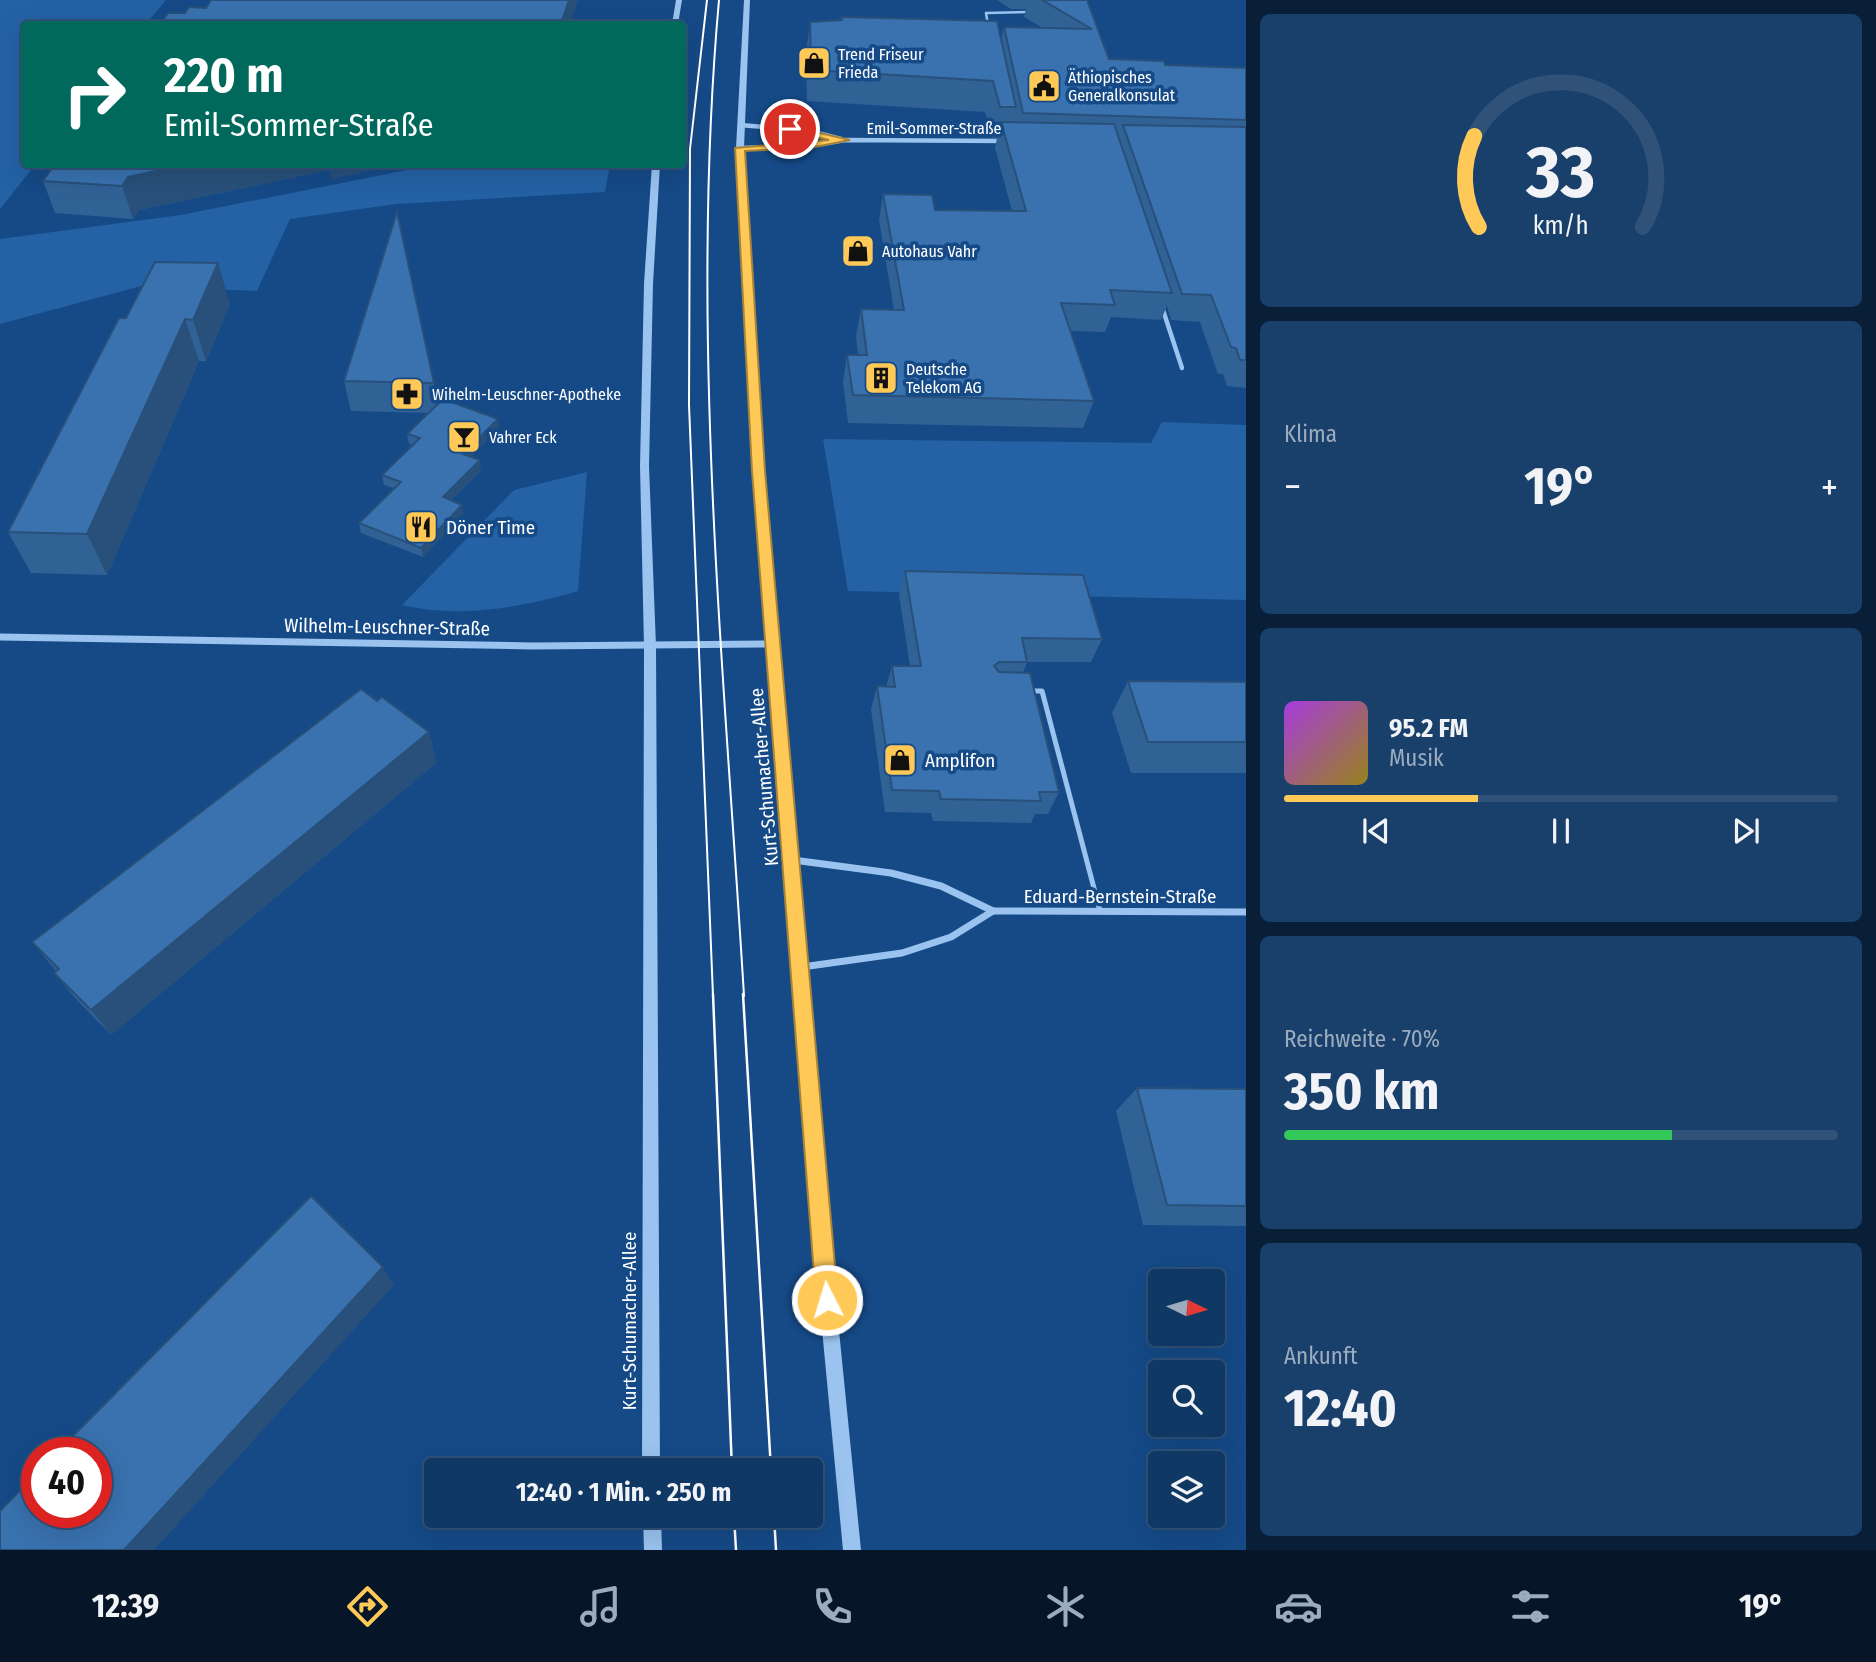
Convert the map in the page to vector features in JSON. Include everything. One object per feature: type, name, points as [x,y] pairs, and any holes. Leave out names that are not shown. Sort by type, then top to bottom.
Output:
[{"type":"street","points":[[675,21],[679,0]]},
{"type":"street","name":"Kurt-Schumacher-Allee","points":[[747,0],[740,148],[759,471],[802,967],[814,1161],[852,1550]]},
{"type":"street","name":"Emil-Sommer-Straße","points":[[740,125],[810,131],[845,140]]},
{"type":"street","name":"Emil-Sommer-Straße","points":[[740,148],[810,146],[845,140],[1013,141]]},
{"type":"street","name":"Kurt-Schumacher-Allee","points":[[651,1458],[647,280],[656,168]]},
{"type":"street","name":"Wilhelm-Leuschner-Straße","points":[[0,638],[650,646],[774,644]]},
{"type":"street","name":"Eduard-Bernstein-Straße","points":[[792,860],[891,873],[941,886],[993,911],[1246,912]]},
{"type":"street","points":[[802,967],[902,953],[951,937],[993,911]]},
{"type":"street","points":[[652,1528],[653,1550]]},
{"type":"lane","points":[[989,26],[986,13],[1035,12]]},
{"type":"lane","points":[[1160,302],[1182,368]]},
{"type":"lane","points":[[1016,690],[1042,691],[1100,911]]},
{"type":"shaded area","points":[[0,0],[166,0],[148,21],[21,21],[21,168],[33,168],[0,209]]},
{"type":"shaded area","points":[[417,168],[609,168],[605,192],[396,204],[290,219],[257,291],[141,286],[0,324],[0,239],[181,215]]},
{"type":"shaded area","points":[[1162,422],[1246,425],[1246,600],[848,591],[823,439],[1151,443]]},
{"type":"shaded area","points":[[587,472],[578,591],[536,602],[468,611],[402,605],[514,490]]},
{"type":"building","points":[[211,0],[569,0],[562,21],[162,21],[168,13],[185,13],[189,7],[206,8]]},
{"type":"building","points":[[1042,0],[1087,0],[1109,59],[1164,61],[1165,65],[1246,68],[1246,120],[1023,113],[1004,27],[1092,29]]},
{"type":"building","points":[[841,17],[997,21],[1016,107],[1000,107],[993,81],[811,70],[810,22],[842,20]]},
{"type":"building","points":[[1001,122],[1114,124],[1172,293],[1110,290],[1115,305],[1061,303],[1094,401],[853,395],[847,355],[867,355],[861,309],[904,310],[883,194],[932,195],[935,210],[1026,211]]},
{"type":"building","points":[[1123,125],[1246,127],[1246,360],[1240,360],[1236,348],[1231,347],[1211,295],[1182,294]]},
{"type":"building","points":[[52,168],[170,168],[128,177],[122,186],[43,181]]},
{"type":"building","points":[[397,212],[434,383],[344,381]]},
{"type":"building","points":[[155,262],[218,263],[193,320],[185,319],[87,534],[8,532],[119,318],[126,318]]},
{"type":"building","points":[[443,399],[498,419],[463,454],[480,460],[443,497],[462,505],[421,548],[359,523],[401,482],[382,475],[420,438],[407,434]]},
{"type":"building","points":[[905,571],[1083,575],[1102,639],[1022,638],[1027,662],[999,662],[994,666],[999,672],[1030,673],[1059,792],[1039,792],[1041,801],[941,799],[939,791],[892,790],[877,686],[895,687],[892,666],[921,666]]},
{"type":"building","points":[[1128,681],[1246,682],[1246,742],[1148,742]]},
{"type":"building","points":[[361,689],[377,701],[382,697],[429,732],[91,1010],[54,973],[59,969],[32,942]]},
{"type":"building","points":[[1137,1088],[1246,1089],[1246,1206],[1167,1205]]},
{"type":"building","points":[[311,1196],[383,1267],[124,1550],[0,1550],[0,1511],[21,1489],[21,1528],[112,1528],[112,1437],[72,1437]]},
{"type":"tram line","points":[[707,0],[690,149],[689,405],[713,996]]},
{"type":"tram line","points":[[719,0],[707,249],[708,373],[719,623],[744,996]]},
{"type":"tram line","points":[[713,994],[732,1458]]},
{"type":"tram line","points":[[743,994],[770,1458]]},
{"type":"tram line","points":[[735,1528],[736,1550]]},
{"type":"tram line","points":[[775,1528],[776,1550]]},
{"type":"place","name":"Trend Friseur Frieda","points":[[814,63]]},
{"type":"place","name":"Äthiopisches Generalkonsulat","points":[[1044,86]]},
{"type":"place","name":"Autohaus Vahr","points":[[858,251]]},
{"type":"place","name":"Deutsche Telekom AG","points":[[881,378]]},
{"type":"place","name":"Wihelm-Leuschner-Apotheke","points":[[407,394]]},
{"type":"place","name":"Vahrer Eck","points":[[464,437]]},
{"type":"place","name":"Döner Time","points":[[421,527]]},
{"type":"place","name":"Amplifon","points":[[900,760]]},
{"type":"route","points":[[790,129],[845,140],[810,146],[740,148],[759,471],[802,967],[814,1161],[827,1300]]}]
